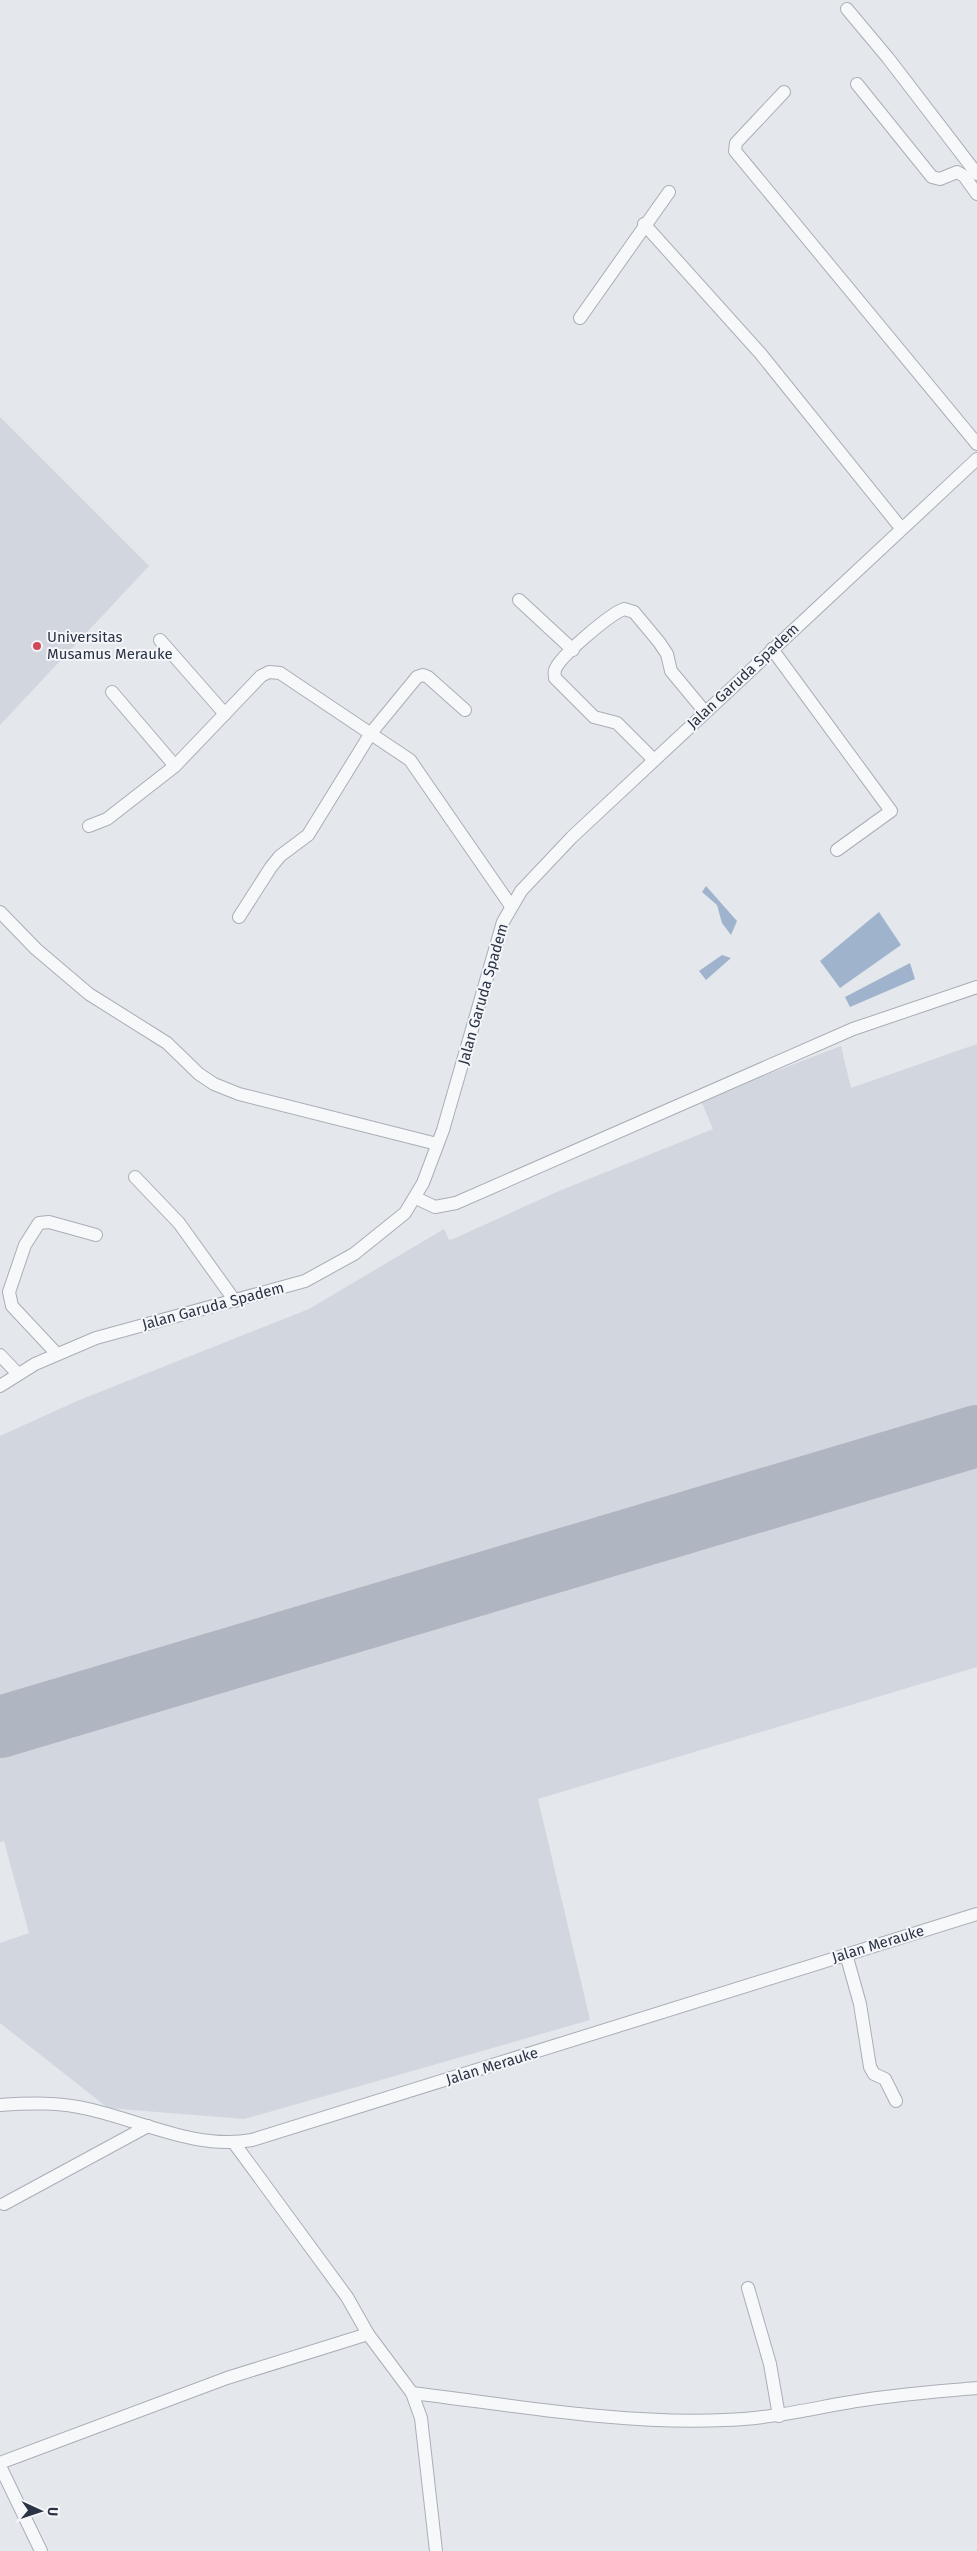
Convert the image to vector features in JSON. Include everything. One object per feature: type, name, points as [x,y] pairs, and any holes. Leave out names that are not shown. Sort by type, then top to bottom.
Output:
[{"type":"street","points":[[847,9],[888,58],[977,174]]},
{"type":"street","points":[[857,84],[932,177],[940,179],[957,172],[964,176],[977,194]]},
{"type":"street","points":[[784,92],[736,142],[735,151],[977,444]]},
{"type":"street","points":[[580,318],[644,224],[669,192]]},
{"type":"street","points":[[644,224],[760,353],[901,528]]},
{"type":"street","name":"Jalan Garuda Spadem","points":[[0,1386],[18,1374],[57,1354],[96,1338],[305,1281],[335,1266],[389,1228],[405,1213],[416,1198],[437,1144],[502,922],[511,906],[533,878],[572,837],[977,459]]},
{"type":"street","points":[[518,600],[573,650]]},
{"type":"street","points":[[654,760],[617,723],[594,718],[555,678],[554,671],[609,616],[624,609],[634,612],[665,650],[671,671],[705,712]]},
{"type":"street","points":[[160,640],[226,714]]},
{"type":"street","points":[[772,649],[891,811],[837,850]]},
{"type":"street","points":[[89,826],[107,819],[175,766],[261,676],[274,672],[285,675],[401,752],[420,771],[511,906]]},
{"type":"street","points":[[239,917],[280,856],[308,835],[371,733],[420,675],[428,677],[465,710]]},
{"type":"street","points":[[112,692],[175,766]]},
{"type":"street","points":[[0,912],[36,949],[89,994],[167,1043],[199,1074],[214,1084],[248,1096],[437,1144]]},
{"type":"street","points":[[416,1198],[435,1208],[456,1203],[853,1029],[977,987]]},
{"type":"street","points":[[135,1177],[179,1223],[235,1301]]},
{"type":"street","points":[[57,1354],[12,1306],[4,1292],[25,1245],[39,1223],[49,1222],[96,1234]]},
{"type":"street","points":[[0,1355],[18,1374]]},
{"type":"street","name":"Jalan Merauke","points":[[0,2105],[69,2105],[191,2138],[234,2143],[267,2136],[977,1914]]},
{"type":"street","points":[[846,1954],[860,2004],[870,2067],[874,2074],[885,2079],[896,2101]]},
{"type":"street","points":[[4,2204],[148,2126]]},
{"type":"street","points":[[234,2143],[347,2297],[368,2334],[412,2393],[421,2418],[436,2551]]},
{"type":"street","points":[[748,2288],[770,2364],[779,2416]]},
{"type":"street","points":[[41,2551],[0,2464],[227,2378],[368,2334]]},
{"type":"street","points":[[412,2393],[567,2412],[654,2419],[723,2421],[779,2416],[846,2403],[977,2388]]},
{"type":"shaded area","name":"Universitas Musamus Merauke","points":[[0,417],[149,566],[0,725]]},
{"type":"shaded area","points":[[977,1044],[977,1667],[538,1799],[590,2020],[244,2119],[108,2108],[0,2023],[0,1943],[29,1933],[4,1841],[0,1842],[0,1436],[77,1401],[309,1309],[444,1229],[449,1240],[453,1239],[559,1191],[713,1129],[702,1103],[766,1075],[841,1046],[851,1088]]},
{"type":"water","points":[[706,886],[737,921],[731,935],[722,923],[717,905],[702,892]]},
{"type":"water","points":[[879,912],[901,945],[840,988],[820,961]]},
{"type":"water","points":[[722,955],[731,958],[706,980],[699,971]]},
{"type":"water","points":[[910,963],[915,979],[850,1007],[845,997]]},
{"type":"runway","points":[[0,1727],[977,1436]]},
{"type":"place","name":"Universitas Musamus Merauke","points":[[37,646]]}]
